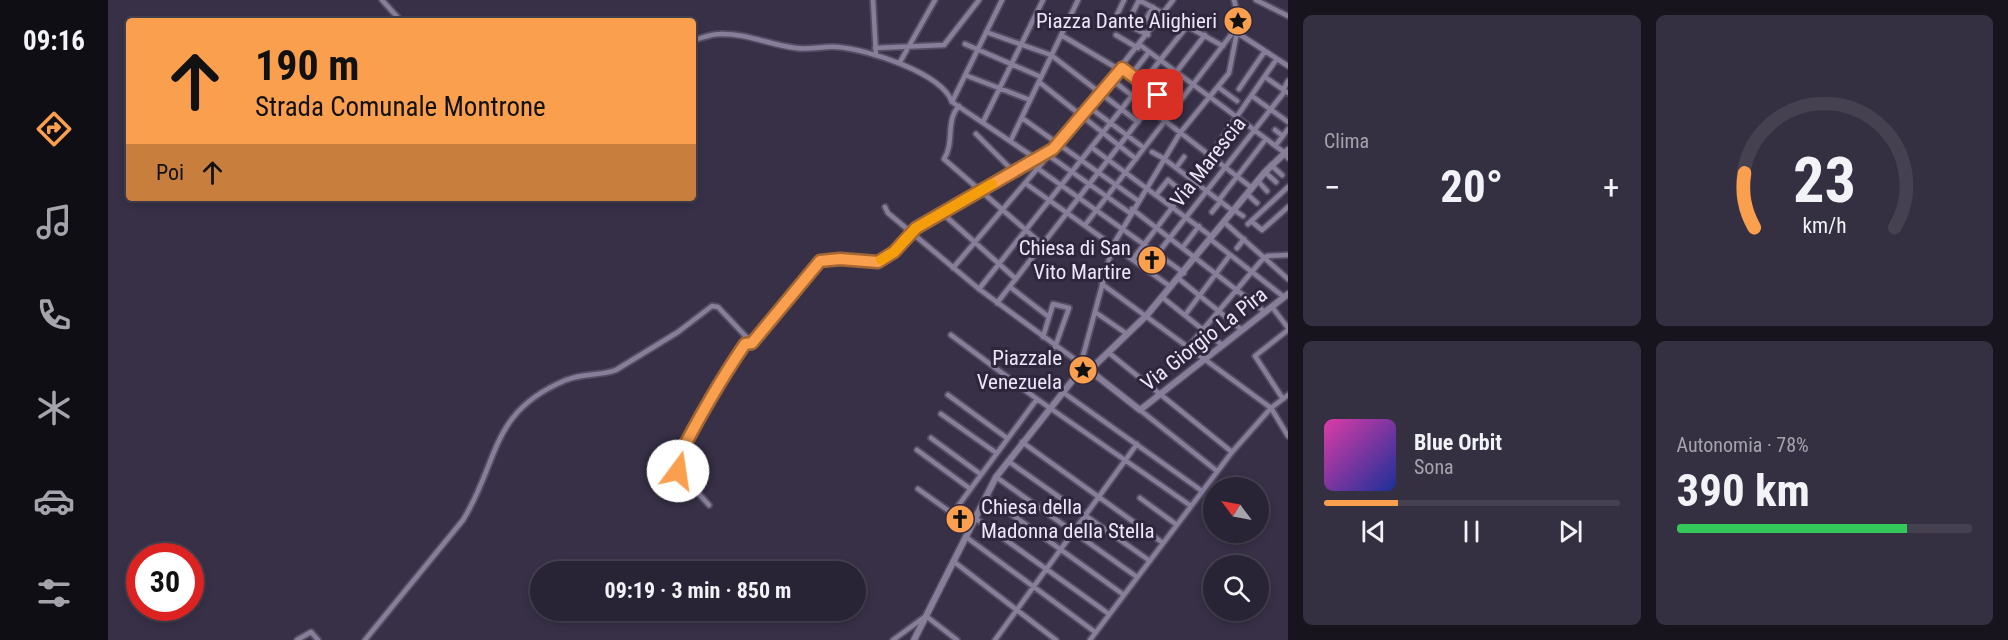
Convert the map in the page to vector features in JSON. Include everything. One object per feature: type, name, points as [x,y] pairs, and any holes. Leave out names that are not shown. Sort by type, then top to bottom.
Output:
[{"type":"street","points":[[382,0],[398,18]]},
{"type":"street","points":[[873,0],[876,55]]},
{"type":"street","points":[[900,62],[906,47],[935,0]]},
{"type":"street","points":[[875,48],[944,45],[979,0]]},
{"type":"street","points":[[952,102],[1002,0]]},
{"type":"street","points":[[983,122],[1043,0]]},
{"type":"street","points":[[1011,140],[1078,0]]},
{"type":"street","points":[[1124,0],[1115,19],[1149,35]]},
{"type":"street","points":[[1132,14],[1140,0],[1188,24],[1223,46]]},
{"type":"street","points":[[953,268],[1149,35],[1173,0]]},
{"type":"street","points":[[914,640],[996,477],[1084,366],[1083,356],[1102,284],[1113,245],[1122,226],[1180,133],[1229,73],[1238,17],[1234,0]]},
{"type":"street","points":[[1256,0],[1288,16]]},
{"type":"street","points":[[1145,21],[1153,7]]},
{"type":"street","points":[[979,289],[1188,24]]},
{"type":"street","points":[[986,32],[1051,55],[1138,122]]},
{"type":"street","points":[[1084,225],[1144,148],[1158,135],[1165,121],[1235,32]]},
{"type":"street","points":[[1235,32],[1288,66]]},
{"type":"street","points":[[696,39],[717,34],[742,35],[793,48],[815,50],[836,46],[900,62],[948,92],[952,102],[1035,158]]},
{"type":"street","points":[[1061,35],[1121,69],[1158,95]]},
{"type":"street","points":[[1084,366],[1095,365],[1147,315],[1271,165],[1287,153],[1236,118],[1149,52],[1116,35]]},
{"type":"street","points":[[997,303],[1205,35]]},
{"type":"street","points":[[965,44],[1040,79],[1081,117],[1136,159]]},
{"type":"street","points":[[1239,89],[1265,51]]},
{"type":"street","points":[[1135,70],[1149,52]]},
{"type":"street","points":[[1133,259],[1184,193],[1276,60]]},
{"type":"street","points":[[965,75],[1030,100]]},
{"type":"street","points":[[1265,77],[1285,91]]},
{"type":"street","points":[[1112,80],[1252,188]]},
{"type":"street","name":"Via Marescia","points":[[1158,253],[1271,110],[1285,91],[1288,81]]},
{"type":"street","points":[[1169,87],[1183,97]]},
{"type":"street","points":[[1218,87],[1237,101]]},
{"type":"street","points":[[1252,96],[1288,122]]},
{"type":"street","points":[[959,106],[951,118],[950,149],[944,159],[1042,244]]},
{"type":"street","points":[[1089,107],[1144,148]]},
{"type":"street","points":[[1022,118],[1137,200]]},
{"type":"street","points":[[1276,145],[1288,129]]},
{"type":"street","points":[[1275,130],[1283,136]]},
{"type":"street","points":[[976,134],[1013,171]]},
{"type":"street","points":[[1212,212],[1266,139]]},
{"type":"street","points":[[1091,147],[1199,226],[1230,255],[1286,296]]},
{"type":"street","points":[[709,505],[678,471],[676,462],[708,399],[745,344],[752,343],[820,261],[840,259],[878,262],[894,252],[911,233],[980,190],[1053,149]]},
{"type":"street","points":[[1152,153],[1163,158],[1244,216]]},
{"type":"street","points":[[1048,155],[1170,237],[1265,312]]},
{"type":"street","points":[[1176,168],[1184,157]]},
{"type":"street","points":[[1271,165],[1282,176]]},
{"type":"street","points":[[1037,168],[1122,226],[1184,273]]},
{"type":"street","points":[[1265,172],[1276,182]]},
{"type":"street","points":[[1156,195],[1168,180],[1184,193]]},
{"type":"street","points":[[1258,181],[1267,191]]},
{"type":"street","points":[[1025,183],[1171,287]]},
{"type":"street","points":[[1288,187],[1249,222],[1262,230],[1288,207]]},
{"type":"street","points":[[1247,194],[1257,203]]},
{"type":"street","points":[[885,207],[888,213],[979,289],[1055,347],[1084,366],[1217,471]]},
{"type":"street","points":[[942,213],[1016,279]]},
{"type":"street","points":[[1224,222],[1265,256],[1288,279]]},
{"type":"street","points":[[1183,247],[1199,226]]},
{"type":"street","points":[[1237,248],[1244,239]]},
{"type":"street","points":[[1185,315],[1230,255]]},
{"type":"street","points":[[1189,346],[1265,256],[1288,255]]},
{"type":"street","points":[[1179,279],[1242,330]]},
{"type":"street","points":[[1102,284],[1206,358],[1271,408],[1288,436]]},
{"type":"street","points":[[1010,287],[1049,317]]},
{"type":"street","name":"Via Giorgio La Pira","points":[[1140,410],[1286,296]]},
{"type":"street","points":[[1162,297],[1222,345]]},
{"type":"street","points":[[1043,338],[1053,304],[1069,308],[1055,347]]},
{"type":"street","points":[[365,640],[463,520],[476,499],[502,431],[515,413],[528,401],[577,375],[606,374],[616,370],[678,332],[712,306],[718,307],[752,343]]},
{"type":"street","points":[[1272,307],[1288,329],[1255,356],[1283,399]]},
{"type":"street","points":[[1095,312],[1127,334]]},
{"type":"street","points":[[951,335],[1037,399],[1191,506]]},
{"type":"street","points":[[1109,353],[1232,452]]},
{"type":"street","points":[[1064,393],[1202,491]]},
{"type":"street","points":[[948,395],[1007,438]]},
{"type":"street","points":[[1089,640],[1232,452],[1271,408],[1288,395]]},
{"type":"street","points":[[955,510],[979,473],[1037,399]]},
{"type":"street","points":[[941,414],[995,452]]},
{"type":"street","points":[[930,438],[979,473]]},
{"type":"street","points":[[1022,442],[1163,543]]},
{"type":"street","points":[[995,640],[1137,444]]},
{"type":"street","points":[[917,450],[969,488]]},
{"type":"street","points":[[1008,461],[1150,561]]},
{"type":"street","points":[[996,477],[1137,577]]},
{"type":"street","points":[[918,489],[949,511],[955,510],[974,520],[1047,568],[1109,614]]},
{"type":"street","points":[[986,496],[1124,595]]},
{"type":"street","points":[[1140,498],[1177,525]]},
{"type":"street","points":[[966,537],[1095,632]]},
{"type":"street","points":[[953,561],[1056,640]]},
{"type":"street","points":[[893,640],[926,616]]},
{"type":"street","points":[[926,616],[957,640]]},
{"type":"street","points":[[297,640],[311,632],[318,640]]},
{"type":"slow traffic","points":[[881,260],[904,243],[916,228],[992,184]]},
{"type":"place","name":"Piazza Dante Alighieri","points":[[1238,21]]},
{"type":"place","name":"Chiesa di San Vito Martire","points":[[1152,260]]},
{"type":"place","name":"Piazzale Venezuela","points":[[1083,370]]},
{"type":"place","name":"Chiesa della Madonna della Stella","points":[[960,519]]},
{"type":"route","points":[[678,471],[676,462],[708,399],[728,368],[745,344],[752,343],[820,261],[840,259],[878,262],[894,252],[916,228],[1053,149],[1122,68],[1158,95]]}]
